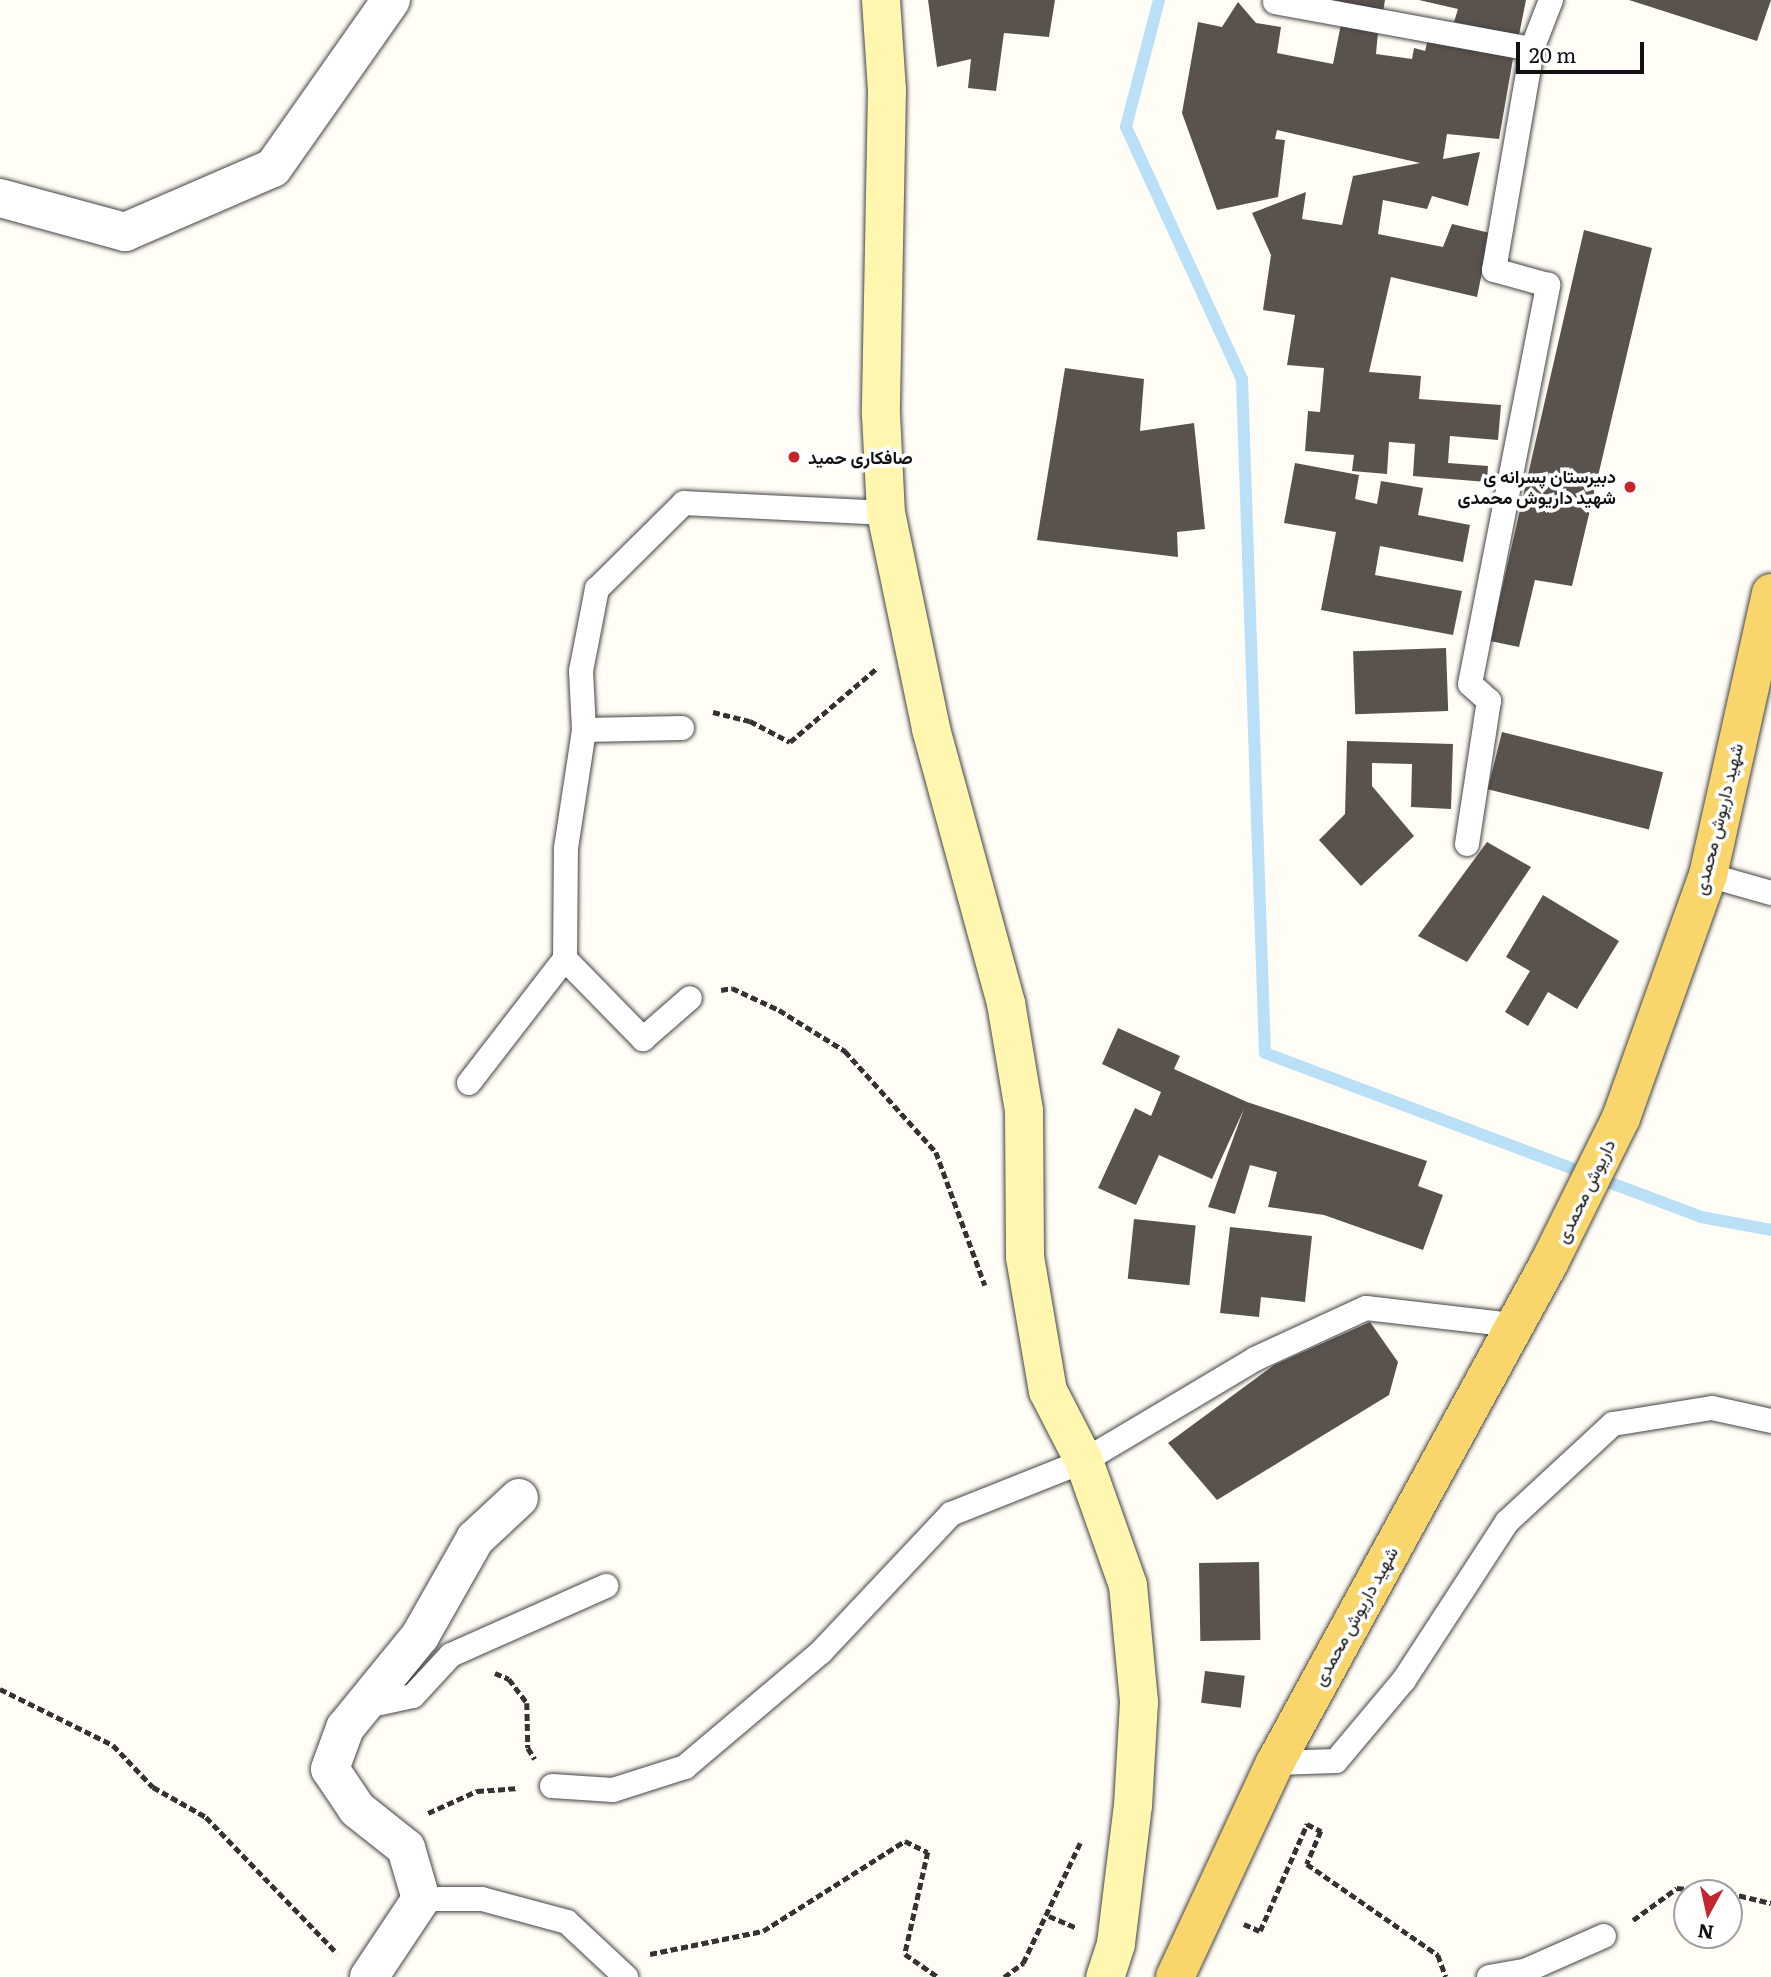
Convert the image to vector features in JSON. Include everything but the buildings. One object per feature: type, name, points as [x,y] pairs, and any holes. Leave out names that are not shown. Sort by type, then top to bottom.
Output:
[{"type":"main road","points":[[881,0],[887,90],[881,415],[886,513],[909,640],[1006,1003],[1024,1111],[1025,1257],[1048,1391],[1084,1461],[1128,1585],[1139,1702],[1133,1805],[1116,1944],[1105,1977]]},
{"type":"main road","name":"شهید داریوش محمدی","points":[[1621,1118],[1708,875],[1771,593]]},
{"type":"main road","name":"داریوش محمدی","points":[[1549,1263],[1621,1118]]},
{"type":"main road","name":"شهید داریوش محمدی","points":[[1175,1977],[1275,1763],[1549,1263]]},
{"type":"street","points":[[0,198],[125,232],[273,168],[391,0]]},
{"type":"street","points":[[356,1968],[421,1899],[406,1848],[357,1809],[330,1769],[345,1728],[420,1636],[475,1539],[519,1498]]},
{"type":"lane","points":[[1467,844],[1489,701],[1470,684],[1548,285],[1494,270],[1532,48],[1551,0]]},
{"type":"lane","points":[[1275,2],[1532,48]]},
{"type":"lane","points":[[469,1083],[565,959],[566,848],[584,730],[582,671],[597,589],[684,503],[886,513]]},
{"type":"lane","points":[[584,730],[682,728]]},
{"type":"lane","points":[[1708,875],[1771,893]]},
{"type":"lane","points":[[565,959],[643,1039],[690,998]]},
{"type":"lane","points":[[552,1786],[613,1790],[685,1767],[821,1652],[951,1514],[1084,1461],[1255,1359],[1366,1308],[1514,1325]]},
{"type":"lane","points":[[1275,1763],[1336,1762],[1404,1680],[1507,1522],[1613,1424],[1712,1408],[1771,1421]]},
{"type":"lane","points":[[362,1707],[413,1696],[451,1655],[606,1586]]},
{"type":"lane","points":[[421,1899],[482,1899],[567,1922],[626,1977]]},
{"type":"lane","points":[[1489,1977],[1527,1970],[1604,1936]]},
{"type":"path","points":[[682,728],[698,708],[750,721],[790,742],[909,640]]},
{"type":"path","points":[[690,998],[732,988],[845,1051],[936,1152],[988,1294]]},
{"type":"path","points":[[393,1837],[438,1805],[477,1791],[552,1786],[528,1748],[527,1703],[509,1679],[451,1655]]},
{"type":"path","points":[[0,1689],[113,1745],[153,1787],[206,1817],[356,1968]]},
{"type":"path","points":[[1260,1931],[1307,1824],[1321,1831],[1307,1864],[1438,1955],[1446,1977]]},
{"type":"path","points":[[600,1953],[658,1954],[763,1931],[905,1841],[928,1852],[905,1954],[938,1977]]},
{"type":"path","points":[[1004,1977],[1023,1963],[1080,1843]]},
{"type":"path","points":[[1604,1936],[1673,1891]]},
{"type":"path","points":[[1743,1896],[1771,1903]]},
{"type":"waterway","points":[[1159,0],[1126,127],[1242,379],[1265,1053],[1701,1217],[1771,1230]]},
{"type":"place","name":"صافکاری حمید","points":[[794,457]]},
{"type":"place","name":"دبیرستان پسرانه ی شهید داریوش محمدی","points":[[1630,487]]}]
